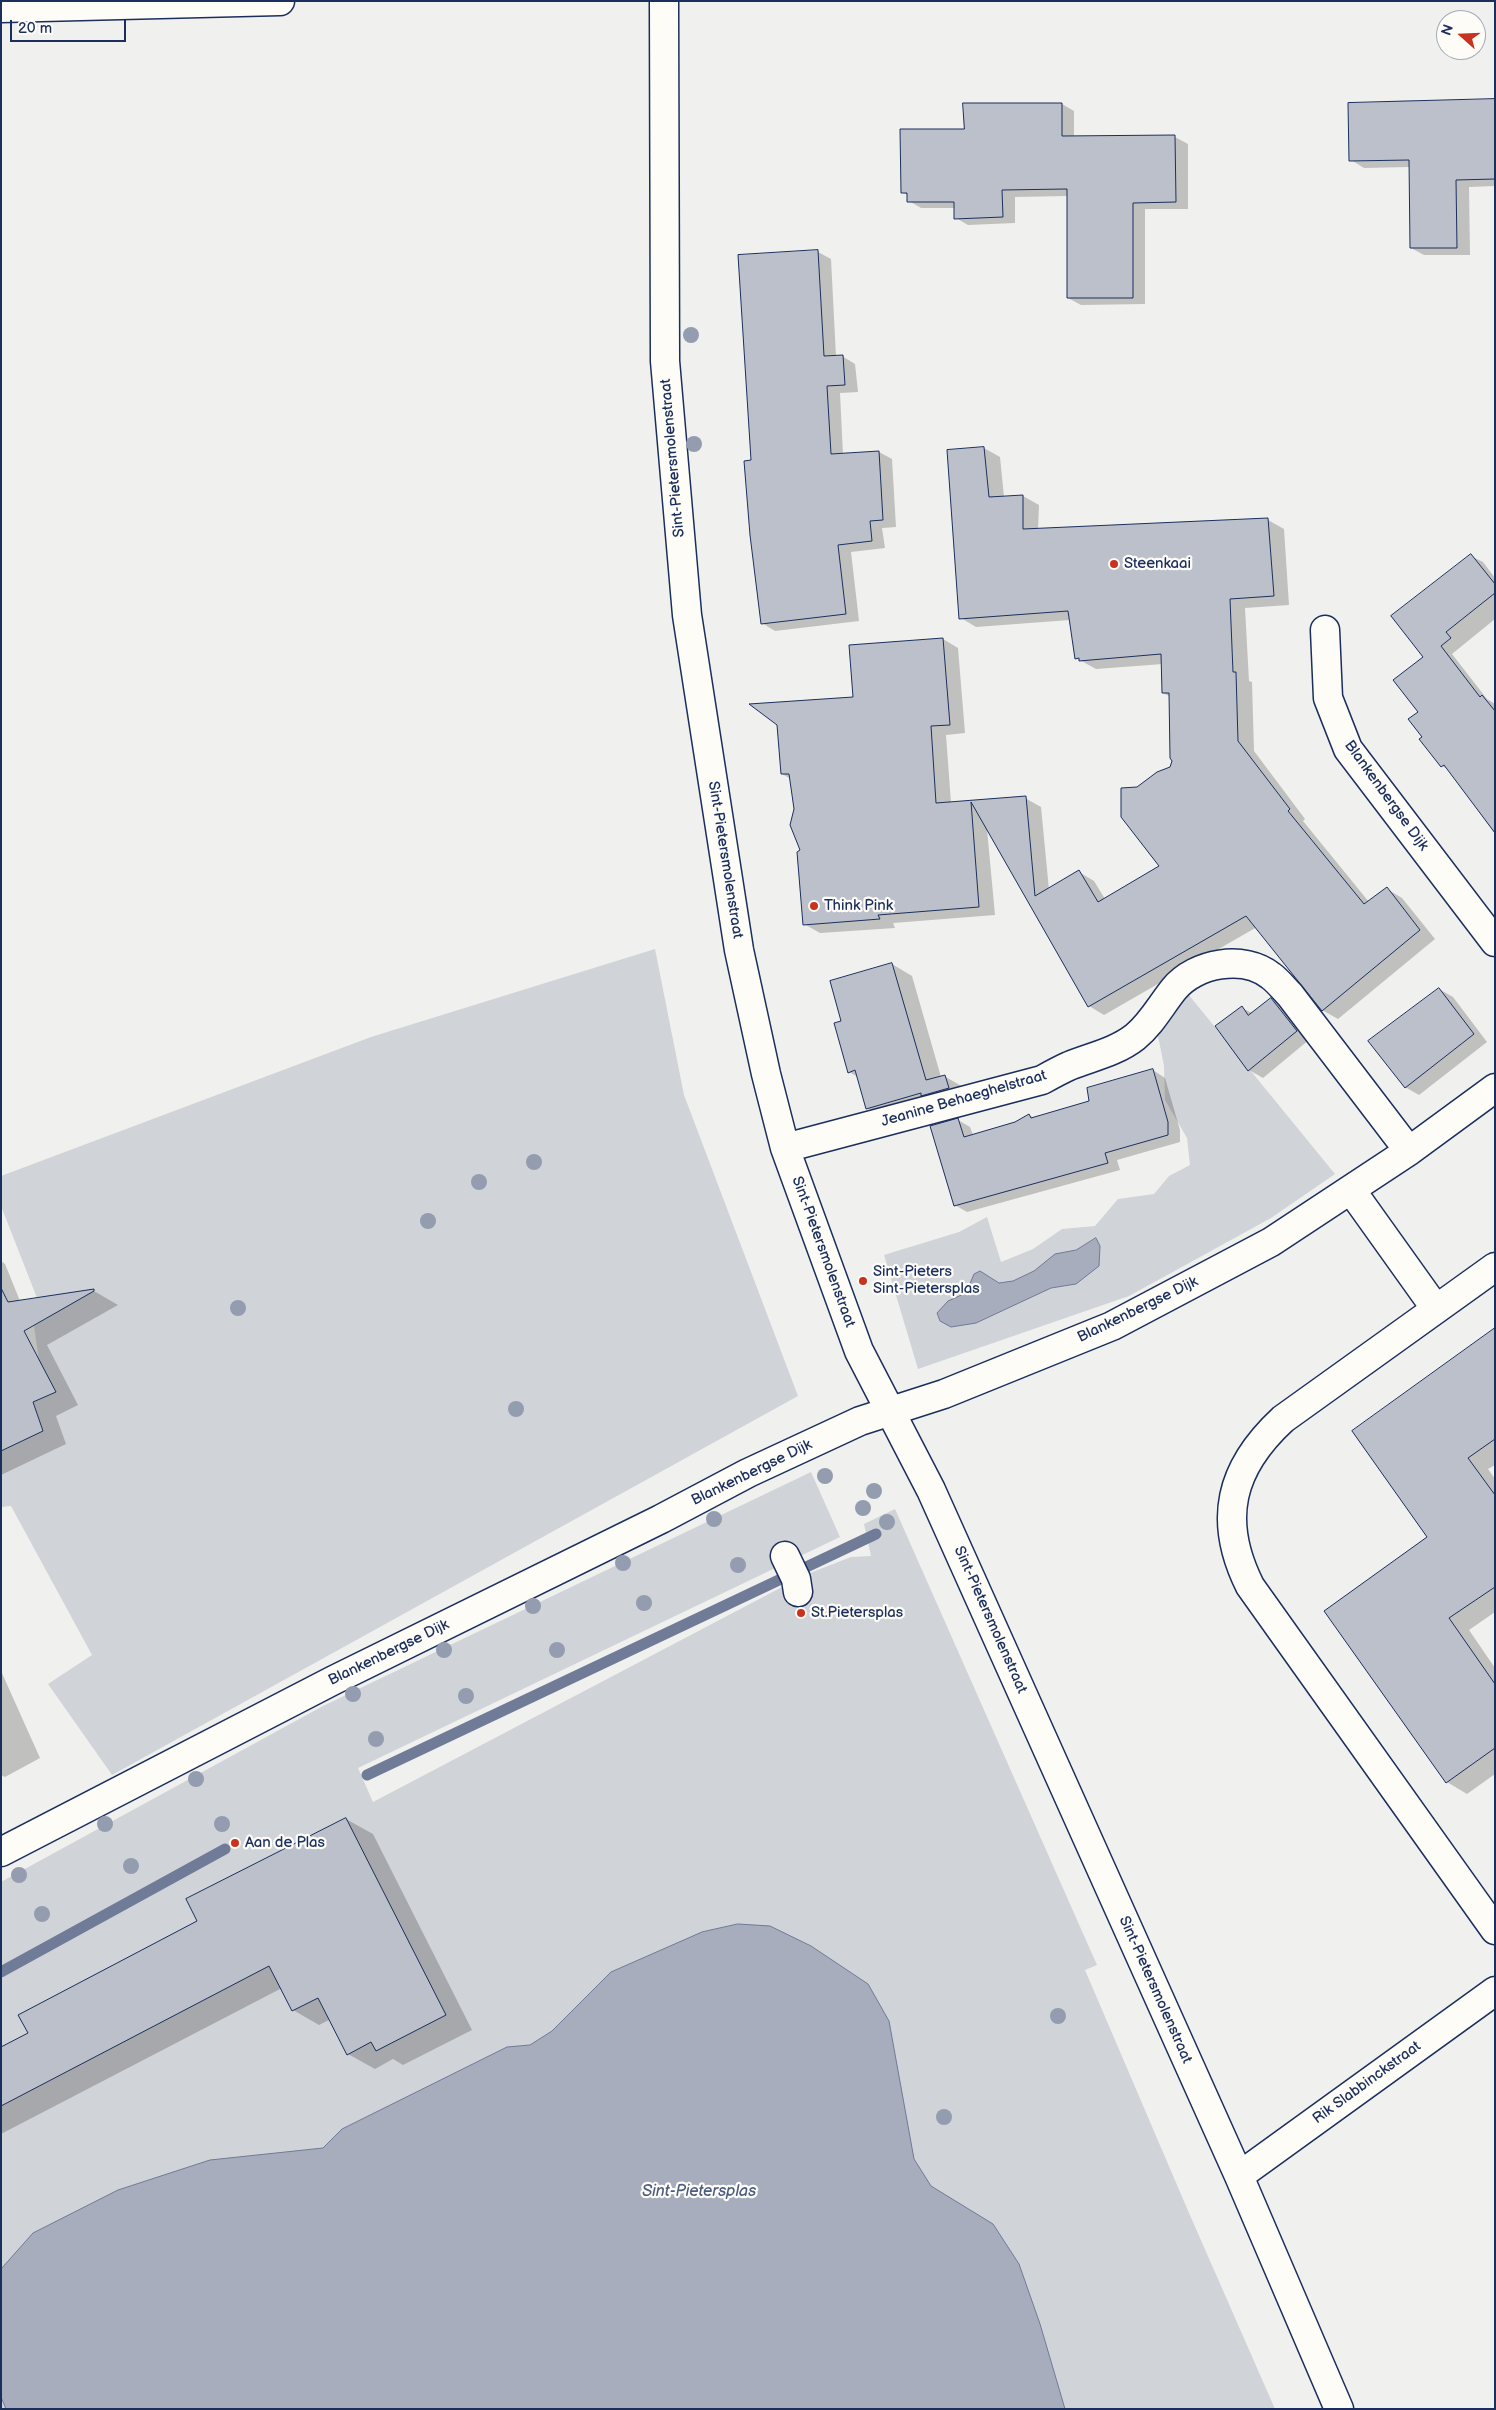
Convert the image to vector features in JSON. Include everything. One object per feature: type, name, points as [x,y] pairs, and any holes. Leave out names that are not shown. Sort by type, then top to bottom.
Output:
[{"type":"street","points":[[1,8],[280,1]]},
{"type":"street","name":"Sint-Pietersmolenstraat","points":[[664,1],[665,361],[688,615],[739,950],[766,1074],[785,1148],[859,1351],[931,1490],[1239,2176],[1339,2409]]},
{"type":"street","name":"Blankenbergse Dijk","points":[[1325,630],[1328,698],[1348,749],[1495,942]]},
{"type":"street","name":"Jeanine Behaeghelstraat","points":[[785,1148],[1042,1080],[1068,1066],[1113,1050],[1135,1037],[1152,1020],[1175,987],[1192,973],[1211,966],[1234,964],[1253,967],[1270,975],[1290,995],[1409,1151]]},
{"type":"street","name":"Blankenbergse Dijk","points":[[1,1852],[334,1680],[661,1519],[748,1473],[860,1421],[944,1394],[1112,1326],[1271,1242],[1409,1151],[1495,1088]]},
{"type":"street","points":[[1351,1190],[1436,1309]]},
{"type":"street","points":[[1495,1267],[1283,1419],[1264,1436],[1249,1457],[1238,1480],[1232,1505],[1234,1547],[1240,1567],[1250,1586],[1495,1930]]},
{"type":"street","name":"Rik Slabbinckstraat","points":[[1239,2176],[1495,1991]]},
{"type":"shaded area","points":[[655,949],[684,1095],[798,1396],[112,1775],[48,1684],[92,1655],[11,1506],[1,1507],[1,1451],[43,1431],[33,1402],[55,1392],[39,1361],[34,1326],[47,1318],[37,1298],[1,1206],[1,1176],[371,1037]]},
{"type":"shaded area","points":[[1188,994],[1335,1174],[1271,1218],[1129,1296],[918,1369],[884,1255],[959,1232],[987,1217],[1001,1262],[1033,1249],[1062,1229],[1095,1226],[1118,1199],[1154,1194],[1169,1176],[1190,1165],[1187,1138],[1165,1100],[1164,1066],[1158,1036]]},
{"type":"shaded area","points":[[811,1472],[840,1537],[358,1768],[373,1802],[805,1575],[851,1557],[871,1556],[864,1524],[895,1509],[1097,1965],[1085,1970],[1275,2409],[1,2409],[1,1882],[323,1706]]},
{"type":"water","points":[[1096,1238],[1100,1246],[1099,1266],[1076,1284],[1051,1288],[976,1323],[951,1327],[940,1321],[937,1313],[948,1301],[966,1293],[974,1274],[980,1271],[999,1283],[1013,1281],[1034,1271],[1055,1254],[1076,1250]]},
{"type":"water","name":"Sint-Pietersplas","points":[[738,1924],[770,1926],[811,1946],[868,1984],[889,2021],[914,2159],[931,2186],[993,2224],[1019,2264],[1040,2324],[1065,2409],[6,2409],[1,2397],[1,2269],[33,2233],[118,2190],[210,2160],[323,2148],[342,2129],[507,2047],[530,2045],[552,2031],[611,1972],[702,1932]]},
{"type":"building","points":[[1495,99],[1495,179],[1456,180],[1457,248],[1410,248],[1409,160],[1349,161],[1348,103]]},
{"type":"building","points":[[963,103],[1062,103],[1062,136],[1175,135],[1176,202],[1133,203],[1133,298],[1067,298],[1067,189],[1002,190],[1003,217],[954,219],[954,202],[907,202],[907,193],[901,193],[900,129],[964,129]]},
{"type":"building","points":[[818,250],[824,356],[843,355],[845,385],[827,386],[831,454],[879,451],[883,520],[870,521],[872,541],[838,545],[846,614],[761,624],[750,535],[744,461],[751,460],[738,255]]},
{"type":"building","points":[[984,447],[989,497],[1023,495],[1023,529],[1268,518],[1274,596],[1230,599],[1233,672],[1236,672],[1238,741],[1290,809],[1288,811],[1364,904],[1387,887],[1420,930],[1322,1011],[1246,916],[1088,1007],[971,802],[979,907],[878,915],[880,919],[803,925],[797,852],[800,850],[790,825],[794,809],[789,774],[781,774],[777,725],[749,704],[853,697],[849,645],[943,638],[950,725],[931,726],[936,803],[1026,796],[1035,896],[1079,870],[1098,902],[1159,866],[1121,817],[1121,788],[1137,787],[1157,772],[1170,767],[1172,761],[1170,758],[1169,693],[1162,693],[1161,654],[1079,661],[1079,658],[1075,659],[1068,611],[959,619],[947,450]]},
{"type":"building","points":[[1471,554],[1495,584],[1495,593],[1446,632],[1451,638],[1441,646],[1480,697],[1482,695],[1495,711],[1495,833],[1444,765],[1441,767],[1419,739],[1422,737],[1408,719],[1418,712],[1393,680],[1423,657],[1391,616]]},
{"type":"building","points":[[892,963],[926,1080],[945,1075],[949,1088],[921,1096],[921,1093],[866,1109],[855,1070],[848,1073],[834,1023],[841,1021],[830,981]]},
{"type":"building","points":[[1439,988],[1474,1034],[1405,1088],[1368,1041]]},
{"type":"building","points":[[1271,998],[1297,1031],[1248,1071],[1215,1026],[1242,1006],[1248,1015]]},
{"type":"building","points":[[1153,1069],[1168,1122],[1168,1135],[1105,1153],[1108,1163],[954,1206],[930,1126],[958,1118],[964,1137],[1015,1122],[1029,1114],[1031,1118],[1089,1101],[1087,1088]]},
{"type":"building","points":[[1,1288],[8,1302],[94,1289],[94,1291],[24,1331],[56,1392],[33,1402],[43,1431],[1,1451]]},
{"type":"building","points":[[1495,1328],[1495,1439],[1468,1458],[1495,1495],[1495,1587],[1449,1618],[1495,1684],[1495,1748],[1446,1783],[1324,1611],[1427,1537],[1352,1431]]},
{"type":"building","points":[[346,1818],[446,2015],[376,2051],[371,2042],[347,2055],[318,1998],[292,2011],[269,1966],[1,2106],[1,2047],[28,2033],[18,2015],[197,1921],[186,1899]]},
{"type":"waterway","points":[[367,1775],[876,1534]]},
{"type":"waterway","points":[[1,1972],[225,1849]]},
{"type":"place","name":"Steenkaai","points":[[1114,564]]},
{"type":"place","name":"Think Pink","points":[[814,906]]},
{"type":"place","name":"Sint-Pieters Sint-Pietersplas","points":[[863,1281]]},
{"type":"place","name":"St.Pietersplas","points":[[801,1613]]},
{"type":"place","name":"Aan de Plas","points":[[235,1843]]}]
